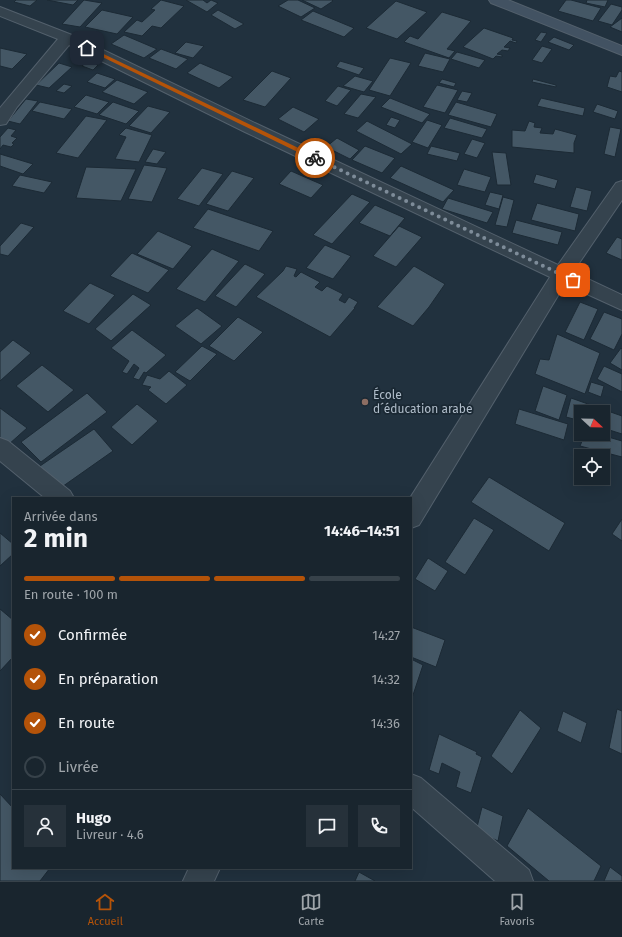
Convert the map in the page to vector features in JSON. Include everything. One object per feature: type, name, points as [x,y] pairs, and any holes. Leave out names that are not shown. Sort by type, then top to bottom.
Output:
[{"type":"main road","points":[[496,0],[622,51]]},
{"type":"street","points":[[0,11],[67,38],[251,128],[622,303]]},
{"type":"street","points":[[0,120],[10,104],[67,38]]},
{"type":"street","points":[[412,515],[561,275],[622,187]]},
{"type":"street","points":[[0,448],[61,497]]},
{"type":"street","points":[[412,789],[518,881]]},
{"type":"street","points":[[198,881],[204,869]]},
{"type":"building","points":[[16,0],[37,0],[30,6],[14,2]]},
{"type":"building","points":[[47,0],[78,0],[73,5]]},
{"type":"building","points":[[84,0],[102,3],[80,27],[62,24]]},
{"type":"building","points":[[161,0],[184,6],[161,28],[152,26],[142,36],[124,32],[137,20],[142,22],[155,10],[151,9]]},
{"type":"building","points":[[186,0],[203,0],[207,3],[211,0],[218,3],[207,12]]},
{"type":"building","points":[[288,0],[298,0],[315,8],[301,17],[278,6]]},
{"type":"building","points":[[302,0],[332,0],[333,1],[321,9]]},
{"type":"building","points":[[566,0],[601,8],[593,21],[558,11]]},
{"type":"building","points":[[587,0],[608,0],[605,7],[586,3]]},
{"type":"building","points":[[396,1],[427,12],[397,39],[366,28]]},
{"type":"building","points":[[611,4],[622,7],[622,10],[612,25],[598,21]]},
{"type":"building","points":[[102,10],[133,17],[117,34],[85,27]]},
{"type":"building","points":[[218,10],[244,24],[235,29],[211,15]]},
{"type":"building","points":[[313,11],[354,28],[344,37],[301,20]]},
{"type":"building","points":[[442,12],[471,21],[447,49],[455,51],[449,58],[404,42],[410,36],[418,39]]},
{"type":"building","points":[[622,18],[622,32],[610,27]]},
{"type":"building","points":[[484,28],[513,38],[512,40],[517,41],[516,43],[510,41],[504,47],[510,48],[508,51],[502,50],[497,54],[502,55],[502,57],[496,56],[493,59],[463,47]]},
{"type":"building","points":[[541,32],[547,33],[541,42],[535,40]]},
{"type":"building","points":[[124,35],[157,49],[144,58],[111,44]]},
{"type":"building","points":[[554,37],[574,45],[569,50],[548,42]]},
{"type":"building","points":[[186,42],[204,46],[193,58],[175,53]]},
{"type":"building","points":[[542,46],[552,49],[542,63],[532,60]]},
{"type":"building","points":[[0,48],[27,54],[12,69],[0,66]]},
{"type":"building","points":[[161,49],[188,59],[176,69],[149,58]]},
{"type":"building","points":[[457,52],[485,60],[479,68],[451,59]]},
{"type":"building","points":[[425,53],[450,59],[443,72],[418,66]]},
{"type":"building","points":[[390,58],[411,63],[390,96],[369,90]]},
{"type":"building","points":[[340,61],[364,68],[359,75],[336,67]]},
{"type":"building","points":[[87,62],[98,65],[93,70],[82,66]]},
{"type":"building","points":[[59,63],[72,67],[49,88],[36,85]]},
{"type":"building","points":[[200,63],[233,77],[219,88],[187,73]]},
{"type":"building","points":[[272,71],[291,78],[265,107],[243,100]]},
{"type":"building","points":[[619,71],[622,72],[622,92],[607,87],[610,76],[616,77]]},
{"type":"building","points":[[97,73],[115,79],[105,88],[87,82]]},
{"type":"building","points":[[355,76],[373,81],[364,92],[343,86]]},
{"type":"building","points":[[442,79],[456,83],[454,87],[439,83]]},
{"type":"building","points":[[533,79],[556,85],[556,87],[532,82]]},
{"type":"building","points":[[117,80],[148,92],[134,104],[102,92]]},
{"type":"building","points":[[64,84],[72,86],[64,93],[56,91]]},
{"type":"building","points":[[437,85],[458,90],[445,113],[423,107]]},
{"type":"building","points":[[338,86],[351,90],[337,106],[325,101]]},
{"type":"building","points":[[462,91],[472,93],[467,102],[457,100]]},
{"type":"building","points":[[361,94],[376,97],[358,118],[344,114]]},
{"type":"building","points":[[86,95],[109,102],[97,114],[74,107]]},
{"type":"building","points":[[390,98],[430,114],[422,123],[381,107]]},
{"type":"building","points":[[541,98],[585,108],[583,116],[537,106]]},
{"type":"building","points":[[26,99],[38,101],[20,124],[8,121]]},
{"type":"building","points":[[40,102],[72,109],[64,119],[32,111]]},
{"type":"building","points":[[113,102],[139,111],[126,124],[99,115]]},
{"type":"building","points":[[456,102],[497,114],[491,127],[448,115]]},
{"type":"building","points":[[597,104],[618,111],[615,119],[593,112]]},
{"type":"building","points":[[148,106],[170,112],[151,133],[129,126]]},
{"type":"building","points":[[293,107],[319,119],[304,132],[278,119]]},
{"type":"building","points":[[86,116],[107,120],[78,158],[56,153]]},
{"type":"building","points":[[391,117],[400,120],[395,128],[386,125]]},
{"type":"building","points":[[450,118],[487,129],[482,138],[444,128]]},
{"type":"building","points":[[427,120],[442,125],[428,148],[412,142]]},
{"type":"building","points":[[367,121],[412,144],[401,154],[356,131]]},
{"type":"building","points":[[529,121],[535,123],[534,127],[542,128],[540,133],[553,134],[555,129],[577,135],[574,143],[574,153],[512,147],[512,130],[525,131]]},
{"type":"building","points":[[610,127],[621,129],[615,157],[604,154]]},
{"type":"building","points":[[8,128],[16,130],[11,136],[17,138],[12,143],[14,144],[11,147],[3,145],[0,149],[0,137]]},
{"type":"building","points":[[126,128],[152,135],[139,162],[115,159],[126,137],[119,135]]},
{"type":"building","points":[[337,138],[359,150],[350,159],[326,147]]},
{"type":"building","points":[[472,139],[485,143],[477,158],[464,154]]},
{"type":"building","points":[[365,146],[395,158],[382,173],[352,160]]},
{"type":"building","points":[[431,146],[460,153],[457,161],[427,154]]},
{"type":"building","points":[[153,149],[166,152],[157,164],[145,162]]},
{"type":"building","points":[[492,152],[506,153],[511,185],[497,185]]},
{"type":"building","points":[[0,154],[33,164],[23,174],[0,166]]},
{"type":"building","points":[[144,165],[167,168],[152,202],[128,199]]},
{"type":"building","points":[[401,166],[454,190],[443,202],[390,178]]},
{"type":"building","points":[[86,167],[136,169],[121,201],[76,198]]},
{"type":"building","points":[[202,168],[223,174],[199,206],[177,199]]},
{"type":"building","points":[[464,169],[491,177],[485,192],[457,185]]},
{"type":"building","points":[[232,171],[254,178],[228,211],[206,204]]},
{"type":"building","points":[[291,171],[323,185],[311,198],[279,184]]},
{"type":"building","points":[[536,174],[558,180],[555,189],[533,183]]},
{"type":"building","points":[[20,175],[52,182],[44,193],[12,186]]},
{"type":"building","points":[[576,187],[592,191],[587,211],[570,207]]},
{"type":"building","points":[[490,192],[503,195],[499,209],[485,205]]},
{"type":"building","points":[[352,194],[370,202],[332,244],[313,235]]},
{"type":"building","points":[[503,197],[514,200],[507,227],[495,225]]},
{"type":"building","points":[[448,198],[493,212],[487,223],[442,209]]},
{"type":"building","points":[[537,203],[579,214],[575,231],[531,220]]},
{"type":"building","points":[[375,205],[405,218],[390,236],[359,223]]},
{"type":"building","points":[[208,209],[273,231],[259,251],[193,228]]},
{"type":"building","points":[[516,220],[562,232],[558,245],[512,233]]},
{"type":"building","points":[[21,223],[34,227],[8,256],[0,254],[0,246]]},
{"type":"building","points":[[399,226],[422,237],[396,267],[373,256]]},
{"type":"building","points":[[158,231],[192,246],[173,269],[137,254]]},
{"type":"building","points":[[617,237],[622,239],[622,260],[606,253]]},
{"type":"building","points":[[325,245],[351,256],[333,279],[306,268]]},
{"type":"building","points":[[212,249],[239,261],[205,302],[176,289]]},
{"type":"building","points":[[132,253],[169,270],[148,293],[110,276]]},
{"type":"building","points":[[245,264],[265,274],[236,307],[215,296]]},
{"type":"building","points":[[286,266],[297,269],[294,276],[296,277],[301,272],[320,282],[315,287],[322,291],[327,286],[343,294],[339,300],[345,303],[349,297],[358,302],[355,308],[330,337],[256,297],[283,271]]},
{"type":"building","points":[[414,266],[445,284],[429,307],[413,326],[377,307]]},
{"type":"building","points":[[90,283],[115,295],[89,324],[63,311]]},
{"type":"building","points":[[133,294],[151,305],[111,341],[95,329]]},
{"type":"building","points":[[580,302],[598,309],[584,340],[565,332]]},
{"type":"building","points":[[197,308],[222,326],[201,344],[175,326]]},
{"type":"building","points":[[604,312],[622,319],[622,334],[614,350],[590,339]]},
{"type":"building","points":[[238,317],[263,332],[234,361],[209,346]]},
{"type":"building","points":[[132,330],[166,355],[146,373],[144,372],[139,380],[133,378],[139,368],[134,364],[127,374],[122,372],[129,361],[111,348]]},
{"type":"building","points":[[557,334],[600,353],[585,394],[535,374],[540,359],[549,360]]},
{"type":"building","points":[[13,340],[31,353],[0,381],[0,352]]},
{"type":"building","points":[[202,346],[217,354],[190,381],[175,372]]},
{"type":"building","points":[[621,348],[622,349],[622,370],[610,363]]},
{"type":"building","points":[[42,365],[74,390],[48,412],[16,386]]},
{"type":"building","points":[[604,366],[622,374],[622,392],[597,379]]},
{"type":"building","points":[[169,371],[187,385],[166,404],[148,390],[151,387],[142,385],[147,375],[160,379]]},
{"type":"building","points":[[591,382],[604,386],[601,397],[588,392]]},
{"type":"building","points":[[543,386],[567,395],[559,420],[535,411]]},
{"type":"building","points":[[87,393],[107,412],[41,462],[21,442]]},
{"type":"building","points":[[571,398],[591,405],[574,405],[574,419],[566,417]]},
{"type":"building","points":[[137,404],[158,421],[132,445],[111,427]]},
{"type":"building","points":[[0,408],[27,428],[8,445],[0,438]]},
{"type":"building","points":[[519,409],[568,424],[564,440],[515,424]]},
{"type":"building","points":[[610,412],[622,416],[622,434],[610,430]]},
{"type":"building","points":[[94,429],[113,451],[59,489],[40,466]]},
{"type":"building","points":[[610,438],[622,441],[622,457],[610,454],[610,449],[591,449],[580,446],[582,441],[610,441]]},
{"type":"building","points":[[489,477],[565,523],[549,551],[471,502]]},
{"type":"building","points":[[474,518],[494,530],[465,575],[445,562]]},
{"type":"building","points":[[622,519],[622,541],[612,534]]},
{"type":"building","points":[[0,533],[12,543],[12,555],[0,566]]},
{"type":"building","points":[[428,558],[448,571],[435,591],[415,579]]},
{"type":"building","points":[[0,609],[12,619],[12,658],[0,671]]},
{"type":"building","points":[[412,627],[445,640],[436,667],[412,657]]},
{"type":"building","points":[[412,660],[423,665],[412,698]]},
{"type":"building","points":[[617,709],[622,711],[622,754],[609,748]]},
{"type":"building","points":[[520,710],[541,728],[512,774],[491,756]]},
{"type":"building","points":[[563,711],[587,723],[581,743],[557,731]]},
{"type":"building","points":[[439,734],[477,752],[476,754],[482,757],[471,793],[456,787],[460,772],[442,763],[439,774],[429,770]]},
{"type":"building","points":[[0,794],[12,807],[12,869],[49,869],[40,881],[0,881]]},
{"type":"building","points":[[482,807],[503,816],[498,841],[476,831]]},
{"type":"building","points":[[528,808],[601,866],[594,881],[549,881],[507,846]]},
{"type":"building","points":[[610,867],[622,876],[622,881],[604,881]]},
{"type":"building","points":[[359,872],[375,881],[355,881]]},
{"type":"way so far","points":[[315,158],[573,280]]},
{"type":"place","name":"École d´éducation arabe","points":[[365,402]]},
{"type":"route","points":[[87,48],[315,158]]}]
